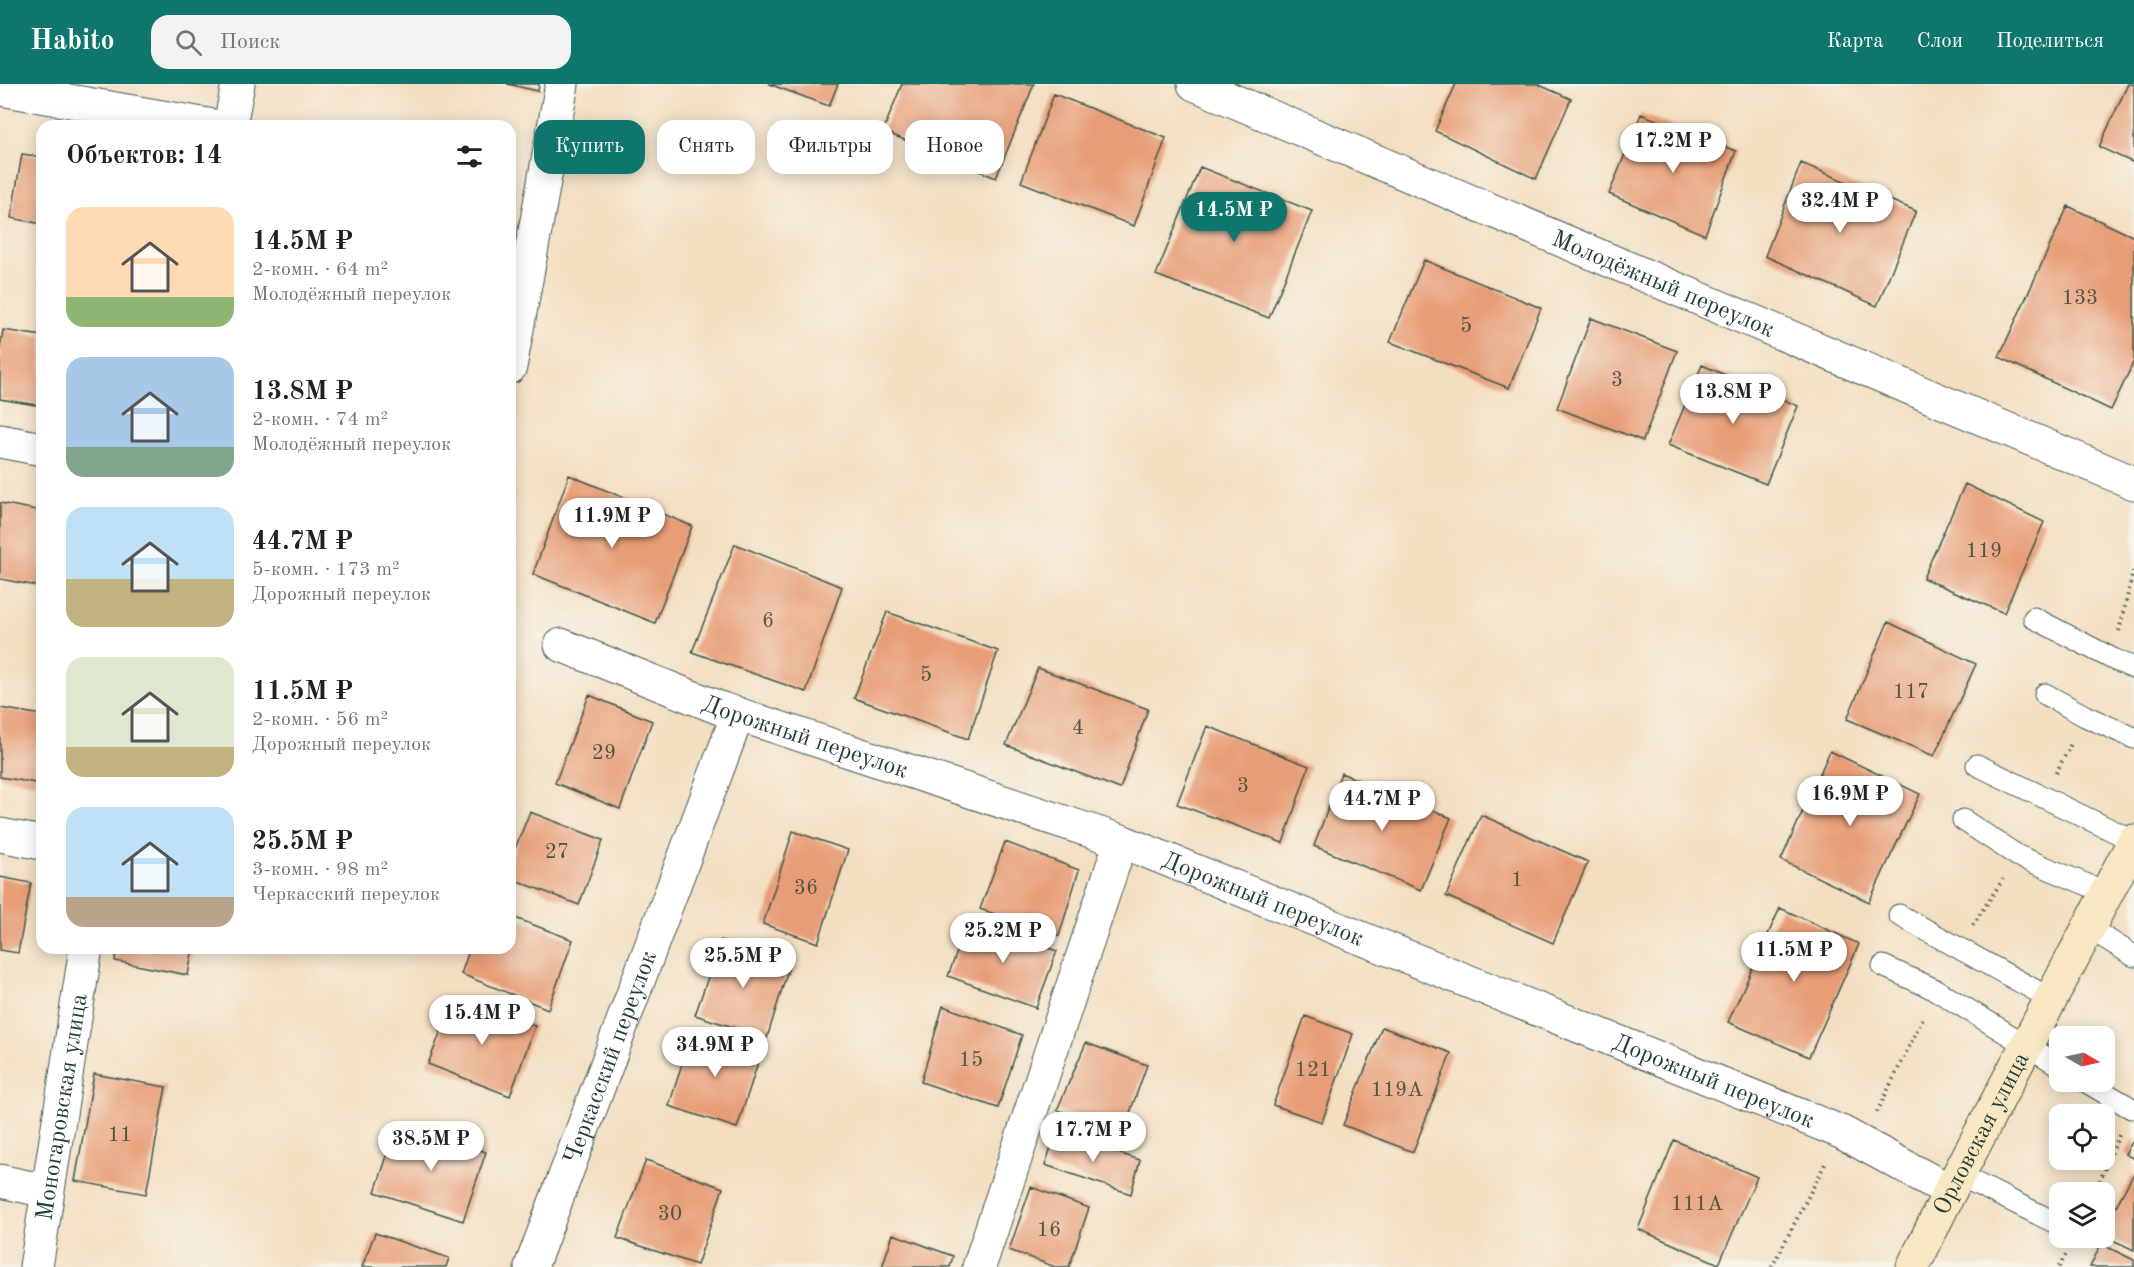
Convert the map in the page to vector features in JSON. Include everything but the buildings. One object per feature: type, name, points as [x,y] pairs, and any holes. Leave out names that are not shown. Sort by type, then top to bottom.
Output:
[{"type":"main road","name":"Орловская улица","points":[[1923,1264],[1955,1183],[2134,841]]},
{"type":"street","points":[[231,120],[238,84]]},
{"type":"street","points":[[516,334],[562,84]]},
{"type":"street","name":"Молодёжный переулок","points":[[1194,84],[2134,483]]},
{"type":"street","points":[[0,89],[179,120]]},
{"type":"street","points":[[0,441],[36,448]]},
{"type":"street","name":"Дорожный переулок","points":[[561,645],[738,714],[1121,842],[1841,1132],[1861,1144],[1955,1183]]},
{"type":"street","name":"Черкасский переулок","points":[[531,1267],[738,714]]},
{"type":"street","points":[[0,834],[36,842]]},
{"type":"street","points":[[979,1267],[1121,842]]},
{"type":"street","name":"Моногаровская улица","points":[[36,1267],[46,1191],[85,954]]},
{"type":"street","points":[[0,1181],[46,1191]]},
{"type":"lane","points":[[2034,618],[2134,668]]},
{"type":"lane","points":[[2045,694],[2085,716],[2134,738]]},
{"type":"lane","points":[[1977,765],[2134,841]]},
{"type":"lane","points":[[1963,820],[2018,856],[2107,893]]},
{"type":"lane","points":[[1899,915],[2051,999]]},
{"type":"lane","points":[[2088,928],[2134,956]]},
{"type":"lane","points":[[1883,966],[1936,990],[2049,1059]]},
{"type":"lane","points":[[2103,1092],[2131,1108]]},
{"type":"lane","points":[[1955,1183],[2049,1221]]},
{"type":"path","points":[[2099,1182],[2131,1108]]},
{"type":"path","points":[[1772,1267],[1841,1132]]}]
